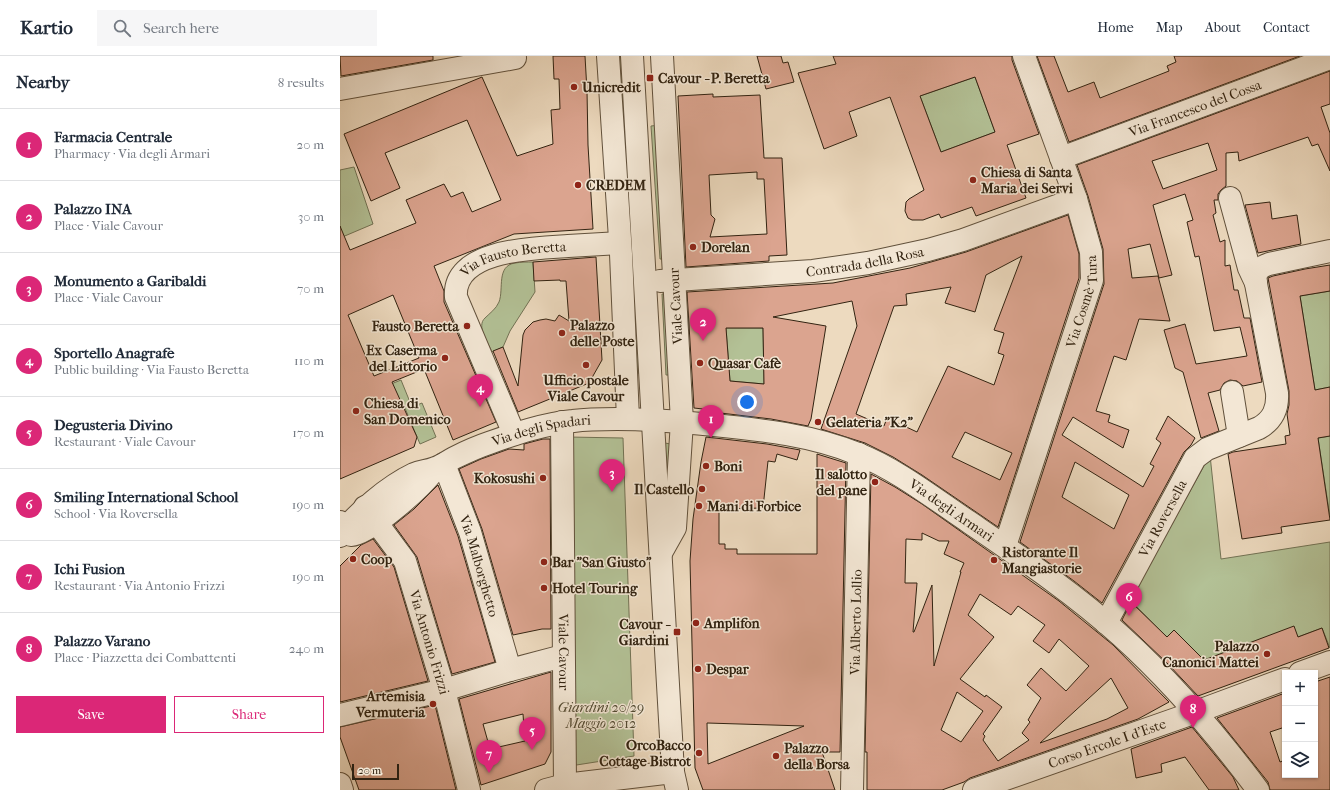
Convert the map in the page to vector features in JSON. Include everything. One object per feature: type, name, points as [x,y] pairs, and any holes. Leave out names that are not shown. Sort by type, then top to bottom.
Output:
[{"type":"street","points":[[608,56],[620,243],[628,419]]},
{"type":"street","points":[[555,788],[675,781],[660,553],[632,56]]},
{"type":"street","name":"Viale Cavour","points":[[660,553],[675,528],[682,422],[662,56]]},
{"type":"street","name":"Via Cosmè Tura","points":[[1005,546],[1092,280],[1091,252],[1076,199],[1024,56]]},
{"type":"street","points":[[340,89],[515,58]]},
{"type":"street","name":"Via Francesco del Cossa","points":[[1061,158],[1330,58]]},
{"type":"street","name":"Via Roversella","points":[[1106,623],[1192,463],[1203,451],[1266,424],[1274,415],[1278,402],[1256,283],[1250,273],[1230,198]]},
{"type":"street","name":"Contrada della Rosa","points":[[645,282],[813,271],[868,263],[928,250],[963,240],[1076,199]]},
{"type":"street","name":"Via Fausto Beretta","points":[[514,434],[456,297],[458,282],[467,269],[475,264],[487,258],[516,250],[620,243]]},
{"type":"street","points":[[1256,283],[1256,274],[1262,267],[1286,260],[1330,251]]},
{"type":"street","points":[[1232,392],[1239,436]]},
{"type":"street","name":"Via degli Spadari","points":[[341,525],[349,534],[354,535],[364,531],[370,510],[425,481],[440,466],[478,447],[514,434],[562,422],[594,419],[653,420]]},
{"type":"street","name":"Via degli Armari","points":[[653,420],[802,436],[841,447],[859,454],[910,482],[1005,546],[1106,623],[1153,666],[1196,712],[1235,759],[1258,790]]},
{"type":"street","name":"Viale Cavour","points":[[555,788],[563,656],[562,422]]},
{"type":"street","name":"Via Alberto Lollio","points":[[852,790],[859,454]]},
{"type":"street","name":"Via Malborghetto","points":[[440,466],[470,532],[510,670]]},
{"type":"street","name":"Via Antonio Frizzi","points":[[370,510],[405,561],[444,690],[469,790]]},
{"type":"street","points":[[340,715],[444,690],[563,656]]},
{"type":"street","points":[[1308,670],[1330,662]]},
{"type":"street","name":"Corso Ercole I d'Este","points":[[974,790],[1005,785],[1282,680]]},
{"type":"street","points":[[340,784],[342,790]]},
{"type":"green space","points":[[616,56],[625,56],[629,115],[619,115]]},
{"type":"green space","points":[[975,77],[995,132],[941,152],[920,96]]},
{"type":"green space","points":[[660,125],[669,259],[660,259],[651,126]]},
{"type":"green space","points":[[354,167],[373,224],[340,238],[340,170]]},
{"type":"green space","points":[[634,245],[643,373],[636,373],[627,246]]},
{"type":"green space","points":[[533,262],[535,292],[510,331],[503,347],[492,352],[482,330],[482,325],[485,318],[495,309],[499,302],[503,273],[509,265]]},
{"type":"green space","points":[[1330,291],[1330,387],[1315,390],[1300,296]]},
{"type":"green space","points":[[662,294],[670,294],[674,375],[666,375]]},
{"type":"green space","points":[[726,328],[763,328],[764,384],[730,381]]},
{"type":"green space","points":[[401,380],[412,407],[422,403],[436,437],[420,444],[402,401],[394,404],[386,386]]},
{"type":"green space","points":[[1330,436],[1330,517],[1318,438]]},
{"type":"green space","name":"Giardini 20/29 Maggio 2012","points":[[569,437],[623,438],[634,756],[570,766]]},
{"type":"green space","points":[[665,443],[676,445],[670,521]]},
{"type":"green space","points":[[1210,455],[1221,559],[1330,542],[1330,648],[1322,628],[1298,637],[1204,660],[1174,630],[1167,637],[1130,600]]},
{"type":"building","points":[[340,56],[433,56],[433,60],[341,76]]},
{"type":"building","points":[[553,56],[585,56],[593,229],[514,234],[434,266],[444,291],[444,302],[496,422],[453,440],[424,369],[392,382],[417,437],[414,447],[340,479],[340,226],[350,250],[416,223],[406,200],[444,184],[451,197],[463,192],[472,212],[501,200],[467,120],[385,153],[400,188],[371,201],[344,134],[482,77],[517,156],[553,144],[551,110],[560,109],[559,79],[554,79]],"holes":[[[393,295],[419,358],[374,376],[348,315]]]},
{"type":"building","points":[[757,56],[781,56],[783,63],[788,62],[794,82],[766,89]]},
{"type":"building","points":[[833,56],[1012,56],[1012,60],[1039,134],[1007,145],[1026,198],[976,216],[972,207],[941,218],[939,214],[923,220],[912,220],[908,218],[905,211],[906,202],[924,190],[890,97],[849,112],[857,136],[824,149],[798,73],[836,64]],"holes":[[[975,77],[995,132],[941,152],[920,96]]]},
{"type":"building","points":[[1037,56],[1054,56],[1068,92],[1094,82],[1100,98],[1169,71],[1167,66],[1176,62],[1174,56],[1300,56],[1069,142]]},
{"type":"building","points":[[1330,71],[1330,104],[1321,107],[1330,133],[1330,171],[1318,144],[1312,146],[1308,137],[1239,161],[1238,152],[1226,153],[1226,186],[1218,194],[1218,200],[1214,200],[1216,213],[1213,215],[1220,242],[1225,240],[1225,266],[1230,265],[1234,290],[1238,290],[1244,318],[1250,318],[1262,382],[1243,386],[1237,381],[1230,380],[1224,383],[1220,390],[1208,393],[1219,431],[1201,438],[1183,372],[1175,368],[1164,330],[1185,324],[1196,364],[1247,356],[1240,327],[1214,331],[1199,256],[1195,257],[1187,222],[1193,220],[1185,194],[1153,205],[1172,275],[1159,278],[1150,244],[1128,249],[1132,278],[1158,276],[1170,321],[1139,319],[1126,360],[1114,356],[1096,411],[1110,415],[1108,422],[1129,430],[1123,448],[1073,417],[1062,435],[1143,487],[1154,466],[1150,464],[1161,443],[1156,439],[1168,416],[1195,438],[1184,452],[1102,603],[1020,542],[1104,284],[1103,249],[1088,196],[1077,165]],"holes":[[[1208,143],[1217,170],[1163,189],[1152,161]],[[1075,462],[1129,495],[1114,529],[1062,497]]]},
{"type":"building","points":[[713,94],[713,97],[760,95],[764,158],[782,158],[787,255],[769,256],[769,261],[686,267],[678,96]],"holes":[[[757,172],[757,179],[764,179],[767,234],[710,237],[715,219],[711,215],[709,175]]]},
{"type":"building","points":[[1270,202],[1272,219],[1297,215],[1301,244],[1258,253],[1245,205]]},
{"type":"building","points":[[1068,215],[1079,254],[1079,278],[998,527],[893,457],[865,443],[821,429],[857,326],[852,301],[773,317],[826,326],[811,419],[808,426],[694,408],[687,292],[833,283],[910,268],[966,252]],"holes":[[[1022,256],[994,330],[1004,333],[998,353],[1004,355],[994,385],[948,366],[917,432],[887,418],[884,426],[856,414],[894,306],[907,305],[906,294],[951,287],[945,303],[975,312],[986,275]],[[726,328],[763,328],[764,384],[730,381]],[[965,432],[1012,453],[1000,480],[952,457]]]},
{"type":"building","name":"Palazzo delle Poste","points":[[596,257],[602,360],[589,383],[518,412],[493,351],[503,347],[518,386],[523,335],[525,330],[533,322],[546,319],[555,321],[559,315],[569,321],[566,281],[534,281],[533,262]]},
{"type":"building","points":[[1330,265],[1330,291],[1300,296],[1315,390],[1330,387],[1330,436],[1318,438],[1330,520],[1281,527],[1282,533],[1242,539],[1228,454],[1286,444],[1285,436],[1290,435],[1287,414],[1289,405],[1289,391],[1268,278],[1305,269]]},
{"type":"building","points":[[706,437],[767,444],[800,450],[797,460],[777,454],[775,462],[768,461],[763,508],[719,509],[719,544],[725,544],[725,549],[737,549],[737,554],[817,554],[817,454],[846,463],[840,752],[822,752],[835,790],[703,790],[695,768],[690,561],[693,519]],"holes":[[[707,723],[804,726],[708,764]]]},
{"type":"building","points":[[543,439],[550,439],[551,629],[542,629],[513,635],[482,529],[459,469],[509,449],[524,450],[524,444]]},
{"type":"building","points":[[871,474],[922,504],[1059,601],[1113,645],[1169,702],[1138,719],[970,778],[964,782],[942,790],[867,790],[867,752],[865,752]],"holes":[[[922,533],[939,541],[949,541],[944,554],[964,563],[960,572],[934,666],[932,585],[913,632],[917,583],[905,583],[906,539],[922,540]],[[980,594],[1011,615],[1018,606],[1045,625],[1033,641],[1049,653],[1059,639],[1089,666],[1066,691],[1041,668],[1027,685],[1041,698],[1028,720],[1030,722],[1022,733],[1029,740],[998,761],[983,740],[985,736],[983,734],[1002,707],[960,679],[994,637],[968,615]],[[1111,678],[1128,708],[1107,719],[1040,743]],[[957,692],[983,711],[961,742],[941,730]]]},
{"type":"building","points":[[438,485],[458,536],[495,662],[452,674],[417,557],[394,525],[414,509]]},
{"type":"building","points":[[373,539],[394,567],[428,681],[340,702],[340,566],[361,545]]},
{"type":"building","name":"Palazzo Canonici Mattei","points":[[1131,602],[1167,637],[1174,630],[1204,660],[1294,626],[1298,637],[1322,628],[1329,648],[1198,696],[1167,663],[1122,620]]},
{"type":"building","points":[[551,672],[551,752],[545,764],[481,785],[459,699]],"holes":[[[523,714],[525,741],[490,749],[483,724]]]},
{"type":"building","points":[[1330,677],[1330,790],[1270,790],[1268,782],[1217,718],[1282,694],[1282,728],[1270,732],[1280,762],[1282,761],[1282,778],[1318,778],[1318,681]]},
{"type":"building","points":[[435,705],[456,790],[359,790],[340,737],[340,727]]},
{"type":"building","points":[[1192,727],[1233,777],[1239,790],[1209,790],[1185,757],[1161,764],[1162,772],[1136,778],[1131,749]]},
{"type":"place","name":"Cavour - P. Beretta","points":[[650,78]]},
{"type":"place","name":"Unicredit","points":[[574,87]]},
{"type":"place","name":"Chiesa di Santa Maria dei Servi","points":[[973,180]]},
{"type":"place","name":"CREDEM","points":[[578,185]]},
{"type":"place","name":"Dorelan","points":[[693,247]]},
{"type":"place","name":"Fausto Beretta","points":[[467,326]]},
{"type":"place","name":"Palazzo delle Poste","points":[[562,333]]},
{"type":"place","name":"Palazzo INA","points":[[703,341]]},
{"type":"place","name":"Ex Caserma del Littorio","points":[[445,358]]},
{"type":"place","name":"Quasar Cafè","points":[[700,363]]},
{"type":"place","name":"Ufficio postale Viale Cavour","points":[[586,365]]},
{"type":"place","name":"Sportello Anagrafe","points":[[480,407]]},
{"type":"place","name":"Chiesa di San Domenico","points":[[356,411]]},
{"type":"place","name":"Gelateria \"K2\"","points":[[818,422]]},
{"type":"place","name":"Farmacia Centrale","points":[[711,438]]},
{"type":"place","name":"Boni","points":[[706,466]]},
{"type":"place","name":"Kokosushi","points":[[543,478]]},
{"type":"place","name":"Il salotto del pane","points":[[875,482]]},
{"type":"place","name":"Il Castello","points":[[702,489]]},
{"type":"place","name":"Monumento a Garibaldi","points":[[612,492]]},
{"type":"place","name":"Mani di Forbice","points":[[699,506]]},
{"type":"place","name":"Coop","points":[[353,559]]},
{"type":"place","name":"Ristorante Il Mangiastorie","points":[[994,560]]},
{"type":"place","name":"Bar \"San Giusto\"","points":[[544,562]]},
{"type":"place","name":"Hotel Touring","points":[[544,588]]},
{"type":"place","name":"Smiling International School","points":[[1129,616]]},
{"type":"place","name":"Amplifon","points":[[696,623]]},
{"type":"place","name":"Cavour - Giardini","points":[[677,632]]},
{"type":"place","name":"Palazzo Canonici Mattei","points":[[1267,654]]},
{"type":"place","name":"Despar","points":[[698,669]]},
{"type":"place","name":"Artemisia Vermuteria","points":[[433,704]]},
{"type":"place","name":"Palazzo Varano","points":[[1193,728]]},
{"type":"place","name":"Degusteria Divino","points":[[532,750]]},
{"type":"place","name":"OrcoBacco Cottage Bistrot","points":[[699,753]]},
{"type":"place","name":"Palazzo della Borsa","points":[[776,756]]},
{"type":"place","name":"Ichi Fusion","points":[[489,773]]}]
